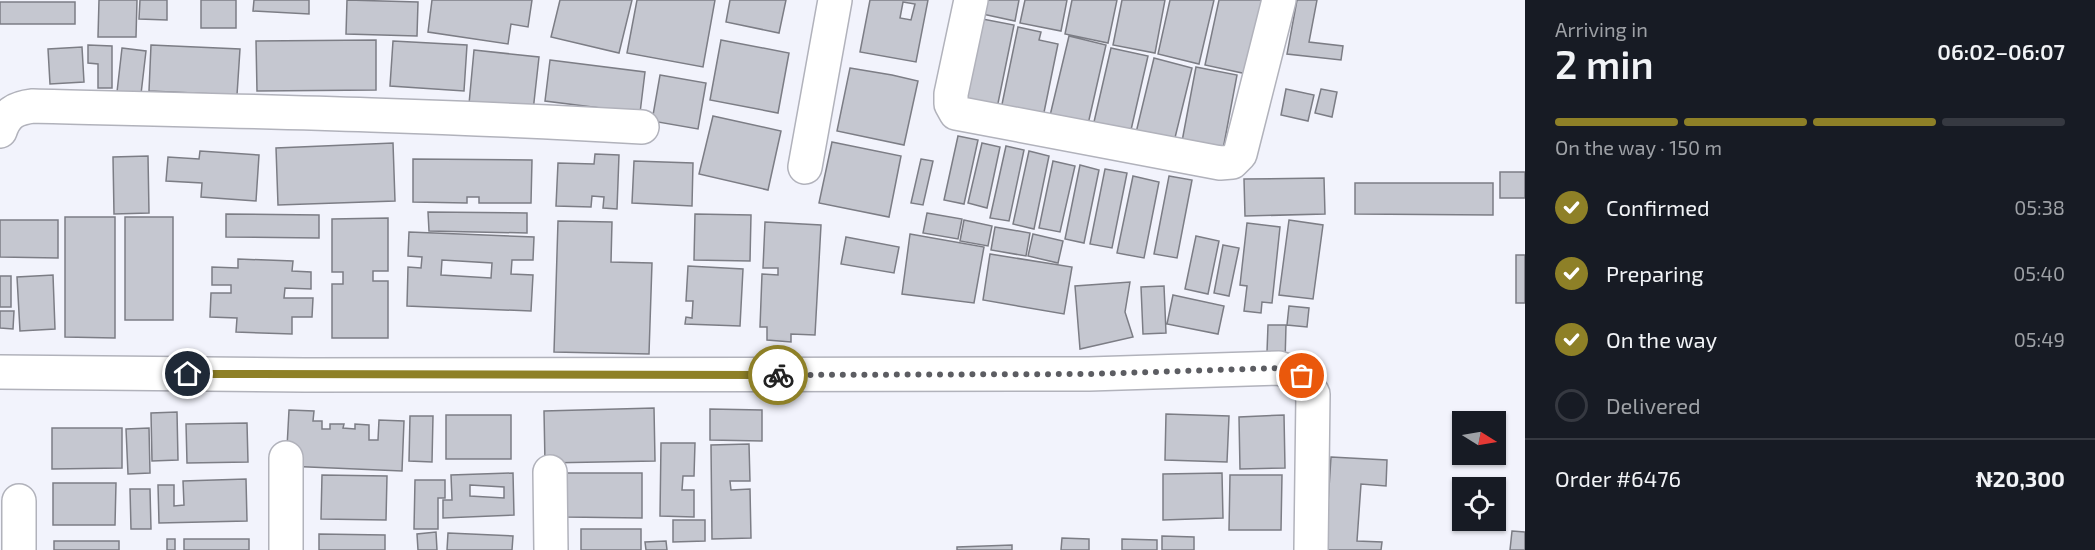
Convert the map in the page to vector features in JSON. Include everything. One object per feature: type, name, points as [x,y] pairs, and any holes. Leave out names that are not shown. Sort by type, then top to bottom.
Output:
[{"type":"street","points":[[804,167],[835,0]]},
{"type":"street","points":[[971,0],[951,94],[951,104],[956,113],[1220,163],[1232,162],[1240,154],[1279,0]]},
{"type":"street","points":[[0,131],[3,123],[16,108],[33,106],[353,114],[642,127]]},
{"type":"street","points":[[0,372],[305,375],[1053,375],[1279,368],[1302,376],[1313,394],[1311,550]]},
{"type":"street","points":[[286,458],[286,550]]},
{"type":"street","points":[[550,472],[551,550]]},
{"type":"street","points":[[19,501],[19,550]]},
{"type":"building","points":[[99,0],[137,0],[136,37],[98,37]]},
{"type":"building","points":[[140,0],[167,0],[167,20],[139,19]]},
{"type":"building","points":[[201,0],[236,0],[236,28],[201,28]]},
{"type":"building","points":[[254,0],[309,0],[309,14],[253,11]]},
{"type":"building","points":[[347,0],[418,2],[417,36],[346,34]]},
{"type":"building","points":[[432,0],[532,0],[528,27],[511,24],[508,44],[428,32]]},
{"type":"building","points":[[560,0],[632,0],[619,53],[551,37]]},
{"type":"building","points":[[637,0],[715,0],[703,67],[627,53]]},
{"type":"building","points":[[730,0],[786,0],[779,33],[726,22]]},
{"type":"building","points":[[870,0],[928,0],[916,62],[860,52]],"holes":[[[903,2],[915,4],[911,20],[900,18]]]},
{"type":"building","points":[[976,0],[1019,0],[1015,21],[973,12]]},
{"type":"building","points":[[1025,0],[1067,0],[1061,31],[1020,23]]},
{"type":"building","points":[[1072,0],[1117,0],[1108,43],[1065,34]]},
{"type":"building","points":[[1122,0],[1165,0],[1155,53],[1113,45]]},
{"type":"building","points":[[1170,0],[1214,0],[1199,64],[1158,54]]},
{"type":"building","points":[[1219,0],[1262,0],[1247,74],[1205,65]]},
{"type":"building","points":[[1297,0],[1317,0],[1309,42],[1343,46],[1341,60],[1287,54]]},
{"type":"building","points":[[0,2],[75,2],[75,24],[0,24]]},
{"type":"building","points":[[972,17],[1014,25],[996,113],[954,104]]},
{"type":"building","points":[[1018,27],[1041,32],[1039,40],[1058,44],[1042,122],[1000,114]]},
{"type":"building","points":[[1069,36],[1106,45],[1086,133],[1048,124]]},
{"type":"building","points":[[376,40],[376,90],[257,91],[256,41]]},
{"type":"building","points":[[721,40],[789,53],[778,113],[710,100]]},
{"type":"building","points":[[393,41],[467,45],[464,91],[390,86]]},
{"type":"building","points":[[88,45],[112,46],[112,88],[98,88],[98,64],[88,63]]},
{"type":"building","points":[[151,45],[240,49],[237,95],[149,91]]},
{"type":"building","points":[[82,47],[84,82],[50,84],[48,49]]},
{"type":"building","points":[[122,48],[146,51],[141,94],[117,92]]},
{"type":"building","points":[[1111,48],[1148,56],[1128,143],[1091,135]]},
{"type":"building","points":[[474,50],[539,57],[533,111],[469,104]]},
{"type":"building","points":[[1154,58],[1192,68],[1172,150],[1134,141]]},
{"type":"building","points":[[550,60],[645,72],[640,113],[545,101]]},
{"type":"building","points":[[1196,67],[1237,75],[1221,160],[1180,152]]},
{"type":"building","points":[[850,68],[918,81],[904,145],[837,131]]},
{"type":"building","points":[[660,75],[706,83],[698,129],[652,121]]},
{"type":"building","points":[[1286,89],[1314,95],[1308,121],[1281,115]]},
{"type":"building","points":[[1321,89],[1337,92],[1332,117],[1315,113]]},
{"type":"building","points":[[713,116],[781,131],[768,190],[699,174]]},
{"type":"building","points":[[958,136],[978,140],[964,204],[944,200]]},
{"type":"building","points":[[832,142],[901,156],[889,217],[819,203]]},
{"type":"building","points":[[393,143],[395,201],[278,205],[276,148]]},
{"type":"building","points":[[982,143],[1000,147],[987,208],[968,203]]},
{"type":"building","points":[[1006,146],[1024,150],[1009,221],[990,218]]},
{"type":"building","points":[[200,151],[259,155],[256,201],[201,197],[202,183],[166,181],[168,157],[199,159]]},
{"type":"building","points":[[1029,151],[1049,156],[1034,229],[1013,224]]},
{"type":"building","points":[[595,154],[619,155],[617,209],[603,208],[604,197],[592,196],[591,207],[556,206],[558,163],[594,164]]},
{"type":"building","points":[[148,156],[149,213],[114,214],[113,157]]},
{"type":"building","points":[[413,159],[532,160],[531,203],[479,203],[479,197],[467,197],[467,203],[413,202]]},
{"type":"building","points":[[921,159],[933,161],[923,205],[911,203]]},
{"type":"building","points":[[634,161],[693,163],[692,206],[632,203]]},
{"type":"building","points":[[1053,161],[1075,166],[1060,232],[1039,228]]},
{"type":"building","points":[[1080,165],[1099,170],[1084,243],[1065,239]]},
{"type":"building","points":[[1105,169],[1127,173],[1112,248],[1090,244]]},
{"type":"building","points":[[1500,172],[1525,172],[1525,198],[1500,198]]},
{"type":"building","points":[[1133,176],[1159,182],[1144,258],[1117,253]]},
{"type":"building","points":[[1169,176],[1192,180],[1177,258],[1154,254]]},
{"type":"building","points":[[1324,178],[1325,214],[1245,216],[1244,179]]},
{"type":"building","points":[[1355,183],[1493,183],[1493,215],[1355,214]]},
{"type":"building","points":[[428,212],[527,213],[527,233],[429,231]]},
{"type":"building","points":[[927,213],[962,219],[958,239],[923,233]]},
{"type":"building","points":[[226,214],[319,215],[319,238],[226,237]]},
{"type":"building","points":[[695,214],[751,215],[750,261],[694,260]]},
{"type":"building","points":[[65,217],[115,217],[115,338],[65,337]]},
{"type":"building","points":[[125,217],[173,217],[173,320],[125,320]]},
{"type":"building","points":[[388,218],[388,271],[373,271],[373,281],[388,281],[388,338],[332,338],[332,284],[343,284],[343,272],[332,272],[332,219]]},
{"type":"building","points":[[0,220],[58,220],[58,258],[0,257]]},
{"type":"building","points":[[964,220],[992,226],[988,246],[960,241]]},
{"type":"building","points":[[1289,220],[1323,225],[1313,299],[1279,295]]},
{"type":"building","points":[[558,221],[612,222],[611,262],[652,263],[649,354],[554,352]]},
{"type":"building","points":[[765,222],[821,225],[815,335],[791,334],[791,342],[767,340],[767,327],[760,327],[762,274],[778,275],[778,268],[763,268]]},
{"type":"building","points":[[1247,223],[1280,227],[1272,303],[1262,302],[1261,313],[1244,311],[1247,286],[1240,285]]},
{"type":"building","points":[[995,227],[1030,233],[1026,256],[991,250]]},
{"type":"building","points":[[409,232],[534,237],[533,260],[512,260],[511,274],[533,275],[531,311],[407,306],[408,267],[421,268],[422,257],[408,256]],"holes":[[[442,260],[492,263],[491,278],[441,275]]]},
{"type":"building","points":[[910,234],[984,247],[974,303],[902,294]]},
{"type":"building","points":[[1033,234],[1063,241],[1058,263],[1028,256]]},
{"type":"building","points":[[1196,236],[1219,241],[1208,294],[1185,289]]},
{"type":"building","points":[[846,237],[899,247],[894,273],[841,264]]},
{"type":"building","points":[[1223,245],[1239,248],[1229,296],[1214,293]]},
{"type":"building","points":[[990,254],[1072,267],[1064,314],[983,300]]},
{"type":"building","points":[[1516,255],[1525,255],[1525,303],[1516,303]]},
{"type":"building","points":[[238,259],[293,261],[292,271],[311,272],[311,289],[285,288],[284,298],[313,298],[312,317],[292,317],[292,334],[236,332],[237,318],[210,317],[211,293],[231,293],[231,285],[212,285],[212,267],[238,268]]},
{"type":"building","points":[[688,266],[743,269],[740,326],[685,324],[686,317],[692,318],[693,301],[686,301]]},
{"type":"building","points":[[53,275],[55,329],[20,331],[17,277]]},
{"type":"building","points":[[0,276],[11,276],[11,307],[0,307]]},
{"type":"building","points":[[1130,282],[1125,312],[1133,337],[1080,349],[1075,286]]},
{"type":"building","points":[[1164,286],[1166,333],[1143,334],[1141,287]]},
{"type":"building","points":[[1173,295],[1224,306],[1218,334],[1167,324]]},
{"type":"building","points":[[1289,306],[1309,308],[1307,327],[1287,325]]},
{"type":"building","points":[[0,311],[14,311],[13,329],[0,328]]},
{"type":"building","points":[[1268,325],[1286,325],[1285,363],[1267,352]]},
{"type":"building","points":[[654,408],[655,461],[545,463],[544,411]]},
{"type":"building","points":[[710,409],[762,410],[762,441],[710,440]]},
{"type":"building","points":[[289,410],[314,411],[313,421],[322,421],[322,429],[330,429],[330,424],[344,424],[343,428],[355,429],[355,424],[369,425],[369,440],[378,440],[379,420],[404,421],[402,471],[286,466]]},
{"type":"building","points":[[177,412],[178,460],[152,461],[151,413]]},
{"type":"building","points":[[1166,414],[1229,416],[1227,462],[1165,460]]},
{"type":"building","points":[[446,415],[511,415],[511,459],[446,459]]},
{"type":"building","points":[[1284,415],[1285,468],[1240,469],[1239,417]]},
{"type":"building","points":[[410,416],[433,416],[432,462],[409,461]]},
{"type":"building","points":[[247,423],[248,462],[187,463],[186,424]]},
{"type":"building","points":[[52,428],[122,428],[122,468],[52,469]]},
{"type":"building","points":[[149,428],[150,473],[128,474],[126,429]]},
{"type":"building","points":[[661,443],[695,443],[694,476],[683,476],[682,490],[694,490],[694,517],[660,516]]},
{"type":"building","points":[[749,444],[750,481],[730,481],[731,490],[750,489],[751,538],[712,539],[711,445]]},
{"type":"building","points":[[1331,457],[1387,460],[1386,486],[1361,484],[1357,541],[1382,542],[1381,550],[1325,550]]},
{"type":"building","points":[[513,473],[514,515],[443,518],[443,500],[452,500],[451,475]],"holes":[[[470,485],[504,487],[504,498],[470,496]]]},
{"type":"building","points":[[566,473],[642,473],[642,518],[566,517]]},
{"type":"building","points":[[1222,473],[1223,518],[1163,520],[1163,474]]},
{"type":"building","points":[[322,475],[387,476],[386,520],[321,519]]},
{"type":"building","points":[[1230,475],[1282,475],[1281,530],[1229,530]]},
{"type":"building","points":[[246,479],[247,521],[159,523],[158,485],[174,485],[174,506],[184,505],[183,481]]},
{"type":"building","points":[[415,480],[445,480],[445,498],[438,498],[438,529],[414,529]]},
{"type":"building","points":[[53,483],[116,483],[115,525],[53,525]]},
{"type":"building","points":[[130,489],[150,489],[151,529],[131,529]]},
{"type":"building","points":[[673,520],[705,520],[705,541],[673,542]]},
{"type":"building","points":[[581,529],[641,529],[641,550],[581,550]]},
{"type":"building","points":[[1512,531],[1525,532],[1525,550],[1510,550]]},
{"type":"building","points":[[436,532],[437,550],[418,550],[417,534]]},
{"type":"building","points":[[448,533],[513,536],[512,550],[447,550]]},
{"type":"building","points":[[319,534],[385,535],[385,550],[319,550]]},
{"type":"building","points":[[1162,536],[1194,537],[1194,550],[1162,550]]},
{"type":"building","points":[[1062,538],[1089,539],[1089,550],[1061,550]]},
{"type":"building","points":[[167,539],[175,539],[175,550],[167,550]]},
{"type":"building","points":[[184,539],[249,539],[249,550],[184,550]]},
{"type":"building","points":[[1122,539],[1157,540],[1157,550],[1122,550]]},
{"type":"building","points":[[54,541],[119,541],[119,550],[54,550]]},
{"type":"building","points":[[666,541],[667,550],[646,550],[645,542]]},
{"type":"building","points":[[1012,545],[1012,550],[957,550],[957,547]]},
{"type":"way so far","points":[[778,375],[1089,374],[1279,368],[1302,376]]},
{"type":"route","points":[[188,374],[778,375]]}]
